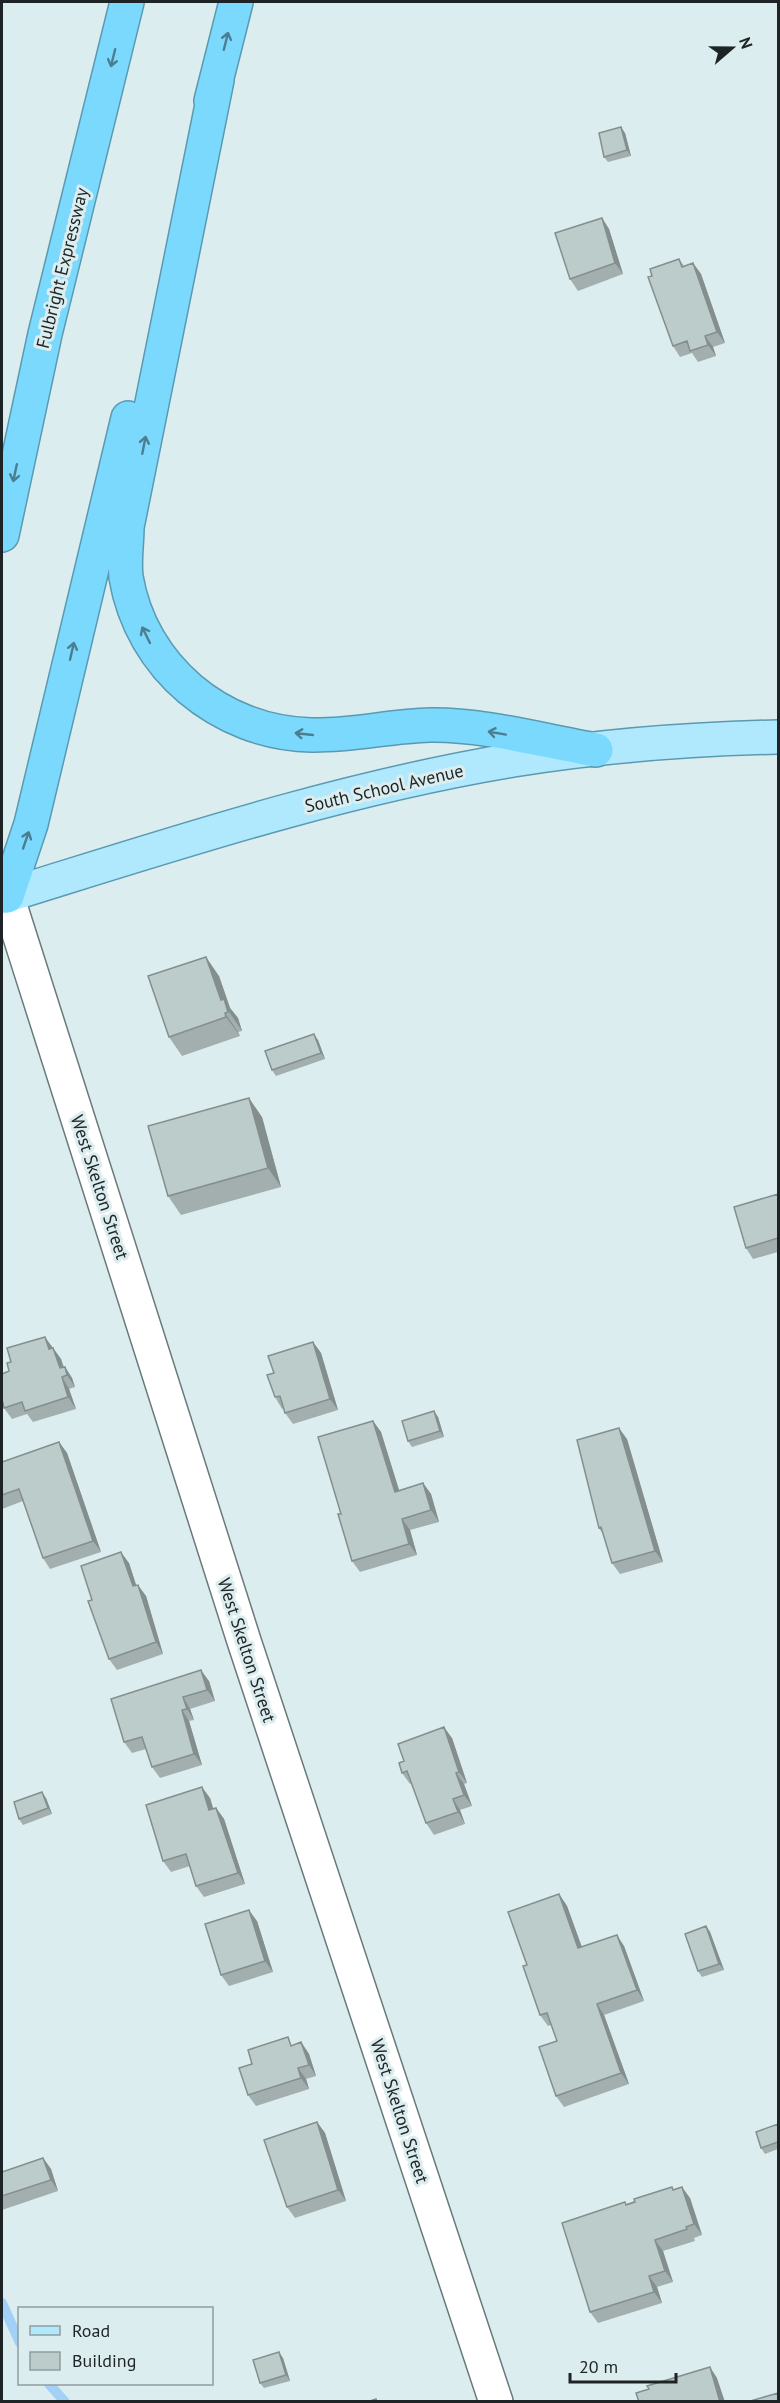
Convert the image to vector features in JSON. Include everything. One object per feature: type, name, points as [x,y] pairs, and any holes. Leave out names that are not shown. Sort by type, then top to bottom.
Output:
[{"type":"highway","name":"Fulbright Expressway","points":[[2,535],[45,334],[127,2]]},
{"type":"highway","points":[[3,895],[31,824],[123,436],[236,2]]},
{"type":"highway","points":[[217,80],[127,526],[126,575],[135,611],[147,640],[165,666],[191,691],[242,722],[309,735],[347,735],[430,725],[470,728],[596,750]]},
{"type":"highway","points":[[2,447],[45,334]]},
{"type":"main road","name":"South School Avenue","points":[[3,895],[315,803],[388,786],[501,763],[596,750],[708,739],[778,737]]},
{"type":"street","name":"West Skelton Street","points":[[3,895],[244,1641],[496,2402]]},
{"type":"building","points":[[621,127],[627,150],[604,157],[599,133]]},
{"type":"building","points":[[602,218],[615,263],[570,279],[555,233]]},
{"type":"building","points":[[679,259],[682,267],[693,263],[717,332],[705,336],[708,345],[690,351],[687,341],[673,346],[648,277],[652,276],[650,269]]},
{"type":"building","points":[[206,957],[221,1000],[224,999],[228,1012],[225,1013],[226,1017],[169,1037],[148,976]]},
{"type":"building","points":[[314,1034],[321,1053],[272,1070],[265,1051]]},
{"type":"building","points":[[249,1098],[268,1168],[168,1196],[148,1126]]},
{"type":"building","points":[[778,1194],[778,1238],[746,1248],[734,1207]]},
{"type":"building","points":[[45,1337],[49,1349],[53,1348],[60,1368],[65,1367],[67,1375],[62,1377],[68,1397],[25,1411],[22,1402],[4,1408],[2,1374],[9,1371],[7,1363],[11,1362],[7,1348]]},
{"type":"building","points":[[313,1342],[330,1399],[285,1413],[280,1396],[275,1397],[267,1375],[274,1373],[268,1356]]},
{"type":"building","points":[[434,1411],[440,1431],[408,1441],[402,1421]]},
{"type":"building","points":[[373,1421],[395,1492],[423,1483],[431,1510],[402,1519],[409,1544],[352,1561],[338,1514],[341,1514],[318,1437]]},
{"type":"building","points":[[619,1428],[655,1551],[612,1563],[601,1527],[599,1528],[577,1440]]},
{"type":"building","points":[[59,1442],[93,1541],[43,1558],[19,1489],[2,1495],[2,1462]]},
{"type":"building","points":[[121,1552],[133,1586],[138,1585],[156,1642],[109,1659],[88,1601],[92,1600],[81,1566]]},
{"type":"building","points":[[201,1670],[207,1690],[183,1697],[187,1709],[182,1710],[194,1754],[152,1767],[142,1737],[124,1742],[111,1699]]},
{"type":"building","points":[[444,1727],[464,1795],[453,1799],[458,1812],[426,1823],[407,1771],[402,1773],[399,1763],[404,1761],[398,1744]]},
{"type":"building","points":[[202,1787],[209,1810],[216,1808],[238,1873],[196,1886],[186,1854],[163,1861],[146,1805]]},
{"type":"building","points":[[42,1792],[48,1808],[19,1819],[14,1802]]},
{"type":"building","points":[[559,1894],[578,1948],[617,1935],[637,1990],[597,2004],[621,2073],[556,2096],[539,2047],[557,2041],[547,2013],[540,2015],[523,1966],[527,1965],[508,1912]]},
{"type":"building","points":[[249,1910],[265,1961],[221,1975],[205,1924]]},
{"type":"building","points":[[706,1926],[719,1964],[698,1971],[685,1934]]},
{"type":"building","points":[[288,2037],[291,2046],[301,2042],[309,2065],[298,2068],[301,2078],[248,2095],[239,2068],[252,2064],[248,2050]]},
{"type":"building","points":[[317,2122],[338,2190],[287,2207],[264,2140]]},
{"type":"building","points":[[778,2124],[778,2142],[761,2148],[756,2132]]},
{"type":"building","points":[[43,2158],[51,2180],[2,2196],[2,2172]]},
{"type":"building","points":[[672,2187],[673,2190],[682,2187],[694,2224],[686,2227],[687,2229],[655,2240],[665,2271],[649,2276],[654,2292],[590,2312],[562,2223],[625,2202],[626,2205],[635,2202],[634,2199]]},
{"type":"building","points":[[279,2352],[286,2375],[260,2383],[253,2360]]},
{"type":"building","points":[[710,2367],[720,2402],[639,2402],[636,2393],[649,2389],[647,2386]]},
{"type":"building","points":[[778,2393],[778,2402],[747,2402]]},
{"type":"waterway","points":[[2,2303],[18,2339]]},
{"type":"waterway","points":[[50,2385],[65,2402]]}]
